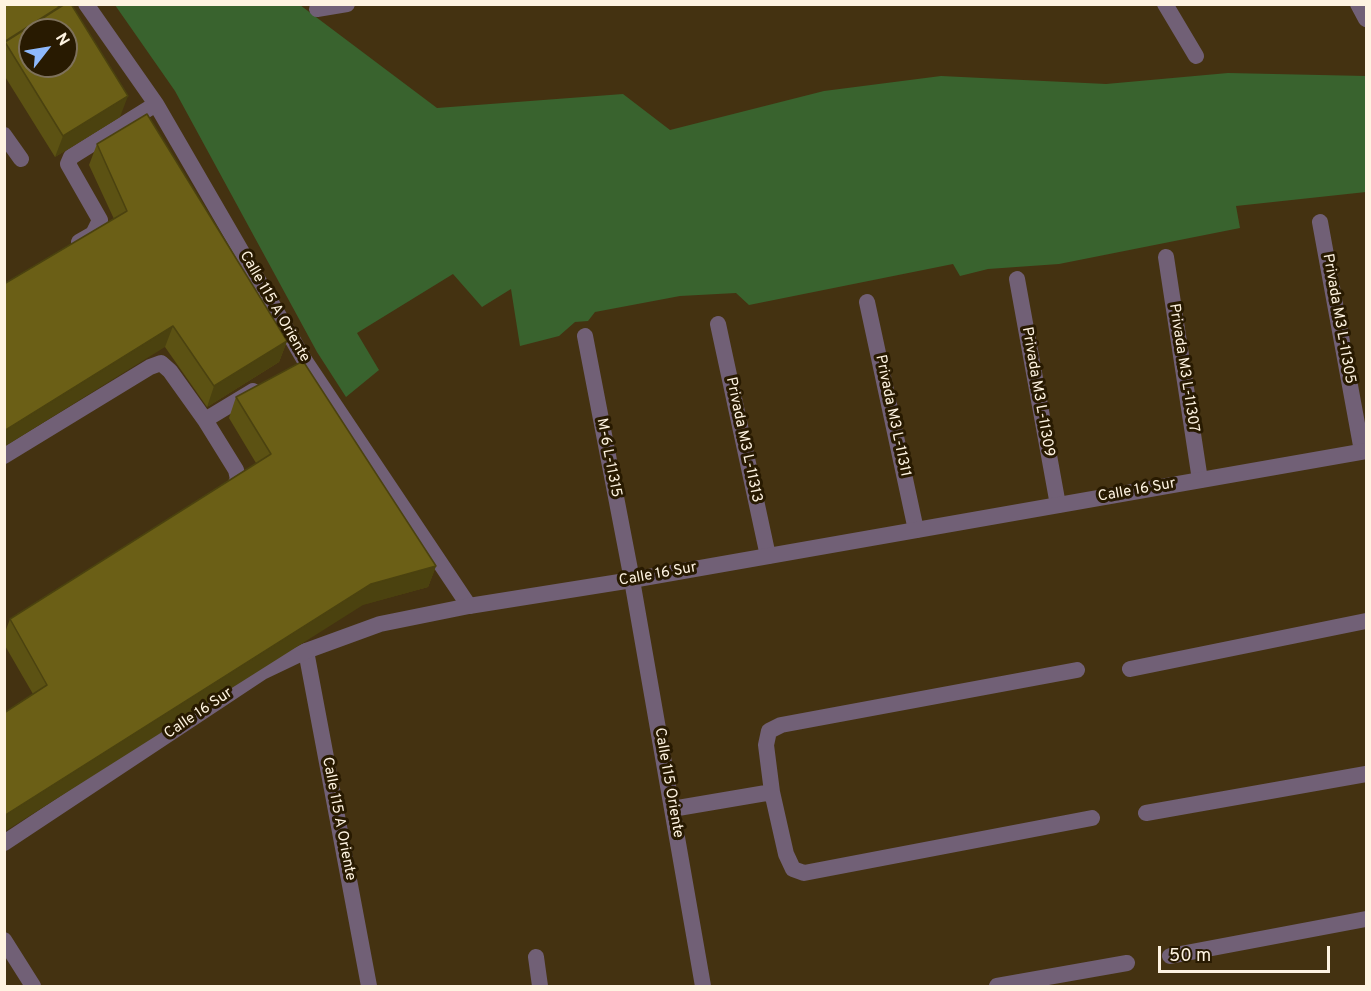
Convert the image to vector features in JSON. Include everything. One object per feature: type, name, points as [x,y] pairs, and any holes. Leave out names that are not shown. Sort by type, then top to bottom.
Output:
[{"type":"street","name":"Calle 115 A Oriente","points":[[86,4],[156,104],[300,364],[469,606]]},
{"type":"street","points":[[317,9],[347,4]]},
{"type":"street","points":[[1165,4],[1196,56]]},
{"type":"street","points":[[1358,4],[1366,19]]},
{"type":"street","points":[[64,252],[93,234],[100,220],[68,164],[71,157],[156,104]]},
{"type":"street","points":[[4,135],[21,159]]},
{"type":"street","name":"Privada M3 L-11305","points":[[1320,222],[1364,451]]},
{"type":"street","name":"Privada M3 L-11307","points":[[1166,257],[1200,480]]},
{"type":"street","name":"Privada M3 L-11309","points":[[1017,279],[1058,505]]},
{"type":"street","name":"Privada M3 L-11311","points":[[867,302],[916,530]]},
{"type":"street","name":"Privada M3 L-11313","points":[[718,324],[768,556]]},
{"type":"street","name":"M-6 L-11315","points":[[585,336],[632,580]]},
{"type":"street","points":[[4,456],[150,367],[161,363],[170,371],[205,420],[236,470],[238,479],[234,487],[214,499]]},
{"type":"street","points":[[205,420],[266,383]]},
{"type":"street","name":"Calle 16 Sur","points":[[4,843],[262,672],[306,651],[380,624],[469,606],[632,580],[1364,451]]},
{"type":"street","name":"Calle 115 Oriente","points":[[632,580],[704,987]]},
{"type":"street","points":[[1130,669],[1366,621]]},
{"type":"street","name":"Calle 115 A Oriente","points":[[306,651],[369,987]]},
{"type":"street","points":[[1077,670],[781,725],[769,731],[766,745],[772,792],[786,854],[793,869],[804,873],[1092,818]]},
{"type":"street","points":[[1146,813],[1366,774]]},
{"type":"street","points":[[672,808],[772,792]]},
{"type":"street","points":[[1170,956],[1366,919]]},
{"type":"street","points":[[4,940],[33,987]]},
{"type":"street","points":[[536,957],[540,987]]},
{"type":"street","points":[[997,987],[1127,963]]},
{"type":"green space","points":[[115,5],[300,5],[437,108],[623,94],[670,130],[824,91],[941,76],[1106,84],[1228,73],[1366,76],[1366,192],[1236,206],[1240,228],[1059,264],[988,269],[960,276],[953,264],[749,305],[736,293],[680,296],[595,312],[588,321],[575,322],[559,336],[520,346],[511,289],[482,307],[453,274],[357,333],[379,370],[346,397],[317,352],[175,91]]},
{"type":"building","points":[[4,4],[57,4],[59,7],[42,18],[18,18],[18,33],[4,42]]},
{"type":"building","points":[[65,4],[71,4],[128,96],[63,136],[27,78],[78,78],[78,18],[43,18]]},
{"type":"building","points":[[18,34],[18,63],[5,42]]},
{"type":"building","points":[[147,114],[287,341],[214,386],[173,326],[4,431],[4,284],[127,211],[97,144]]},
{"type":"building","points":[[303,361],[436,566],[371,584],[4,816],[4,713],[47,685],[10,619],[271,454],[236,397]]}]
